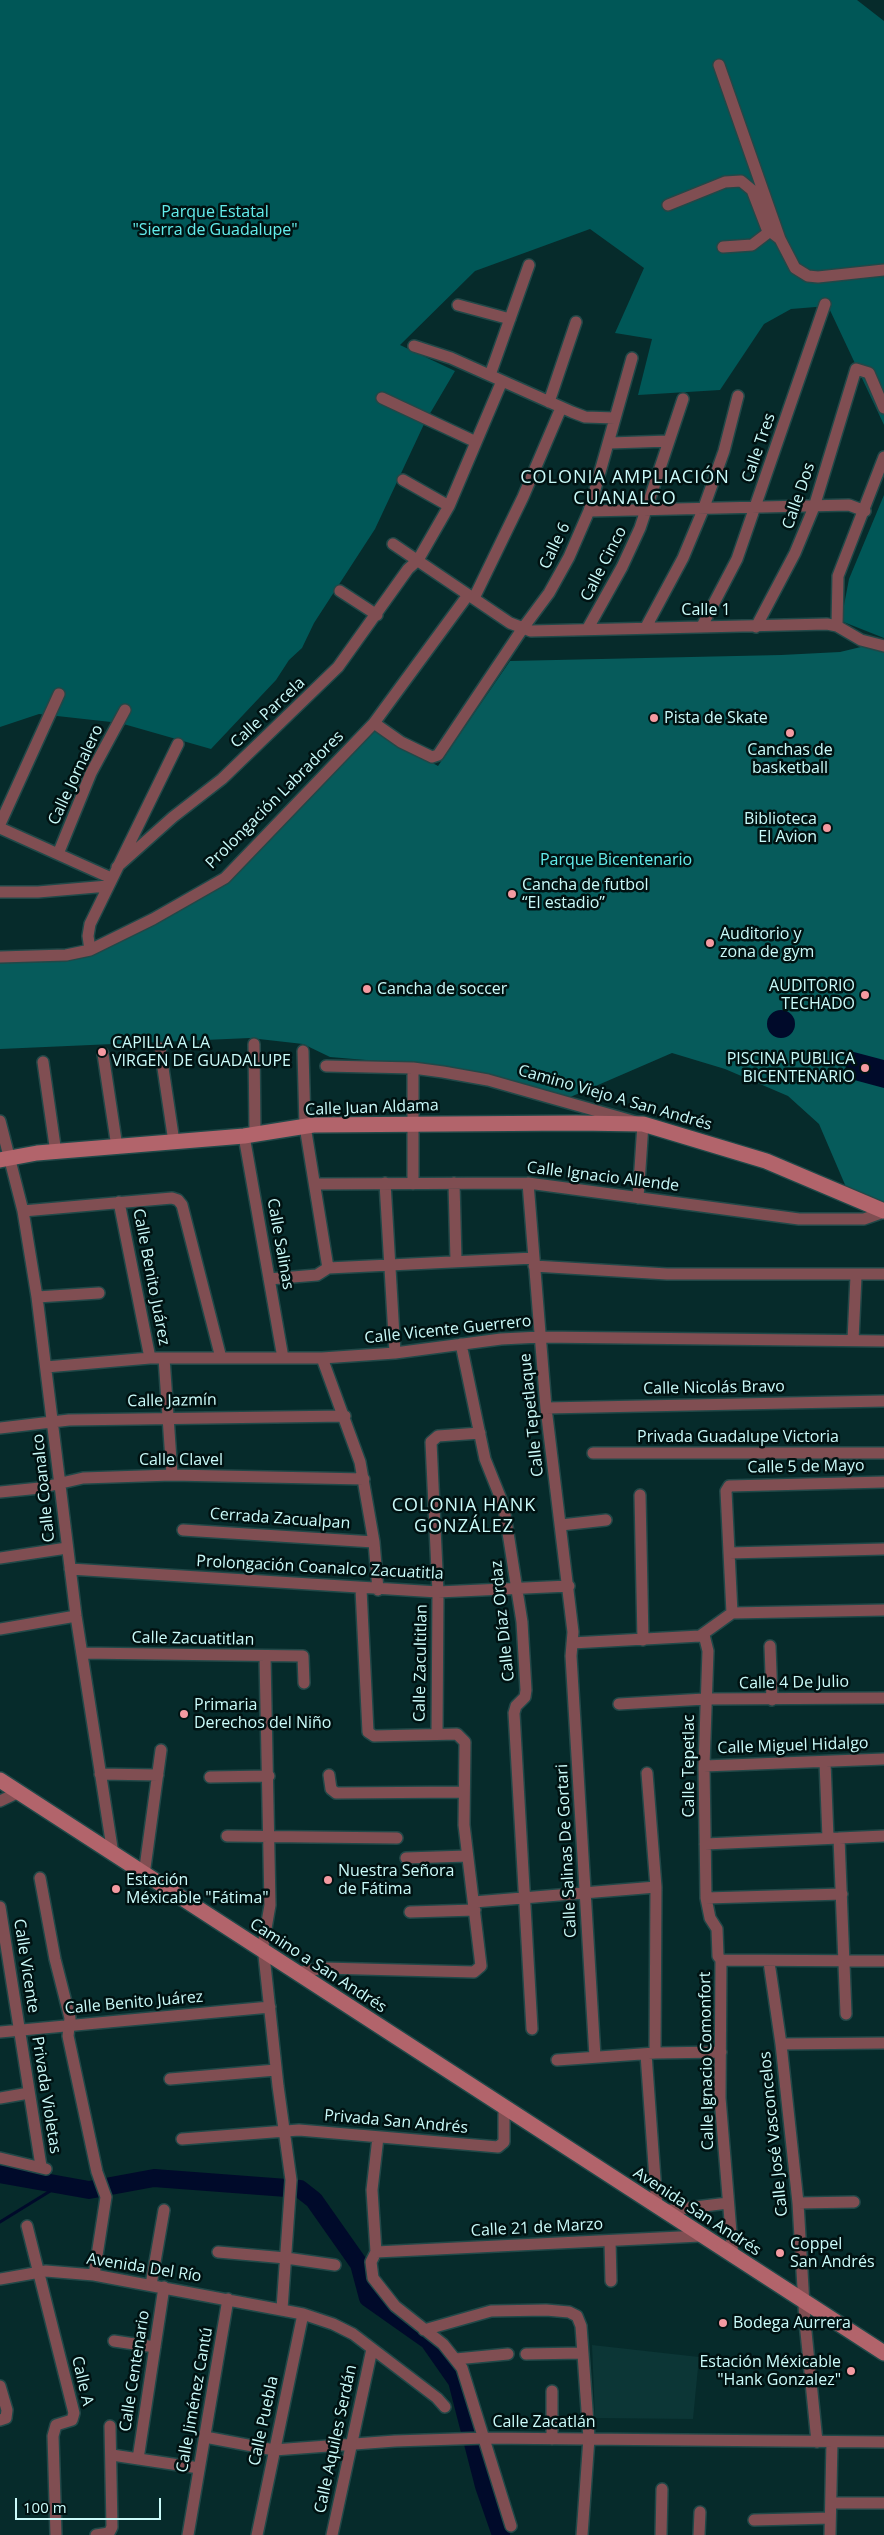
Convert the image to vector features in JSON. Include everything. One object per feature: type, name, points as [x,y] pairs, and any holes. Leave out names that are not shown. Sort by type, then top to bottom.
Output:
[{"type":"main road","name":"Calle Juan Aldama","points":[[5,1159],[56,1152],[249,1135],[305,1126],[643,1124]]},
{"type":"main road","name":"Camino Viejo A San Andrés","points":[[643,1124],[766,1161],[884,1211]]},
{"type":"main road","name":"Camino a San Andrés","points":[[0,1780],[542,2132]]},
{"type":"main road","name":"Avenida San Andrés","points":[[542,2132],[700,2236],[884,2353]]},
{"type":"street","points":[[719,65],[780,239],[794,268],[808,276],[884,270]]},
{"type":"street","points":[[668,205],[725,182],[741,181],[752,190],[769,232],[780,239]]},
{"type":"street","points":[[723,247],[752,245],[769,232]]},
{"type":"street","points":[[490,375],[529,265]]},
{"type":"street","name":"Calle Tres","points":[[702,626],[737,559],[825,304]]},
{"type":"street","points":[[458,305],[510,319]]},
{"type":"street","points":[[549,402],[576,322]]},
{"type":"street","points":[[414,346],[450,358],[585,417],[615,418]]},
{"type":"street","name":"Calle 6","points":[[523,628],[549,593],[569,557],[589,511],[610,443],[632,358]]},
{"type":"street","name":"Calle Dos","points":[[756,627],[795,553],[814,507],[856,369],[868,373],[884,408]]},
{"type":"street","name":"Calle Parcela","points":[[116,867],[173,817],[222,779],[330,678],[377,615],[408,569],[418,560],[448,506],[502,381]]},
{"type":"street","points":[[646,627],[683,558],[703,510],[724,451],[738,396]]},
{"type":"street","points":[[382,398],[476,442]]},
{"type":"street","name":"Calle Cinco","points":[[588,628],[622,567],[646,510],[683,399]]},
{"type":"street","name":"Prolongación Labradores","points":[[0,957],[66,955],[90,950],[153,919],[225,878],[374,723],[471,597],[523,497],[561,408]]},
{"type":"street","points":[[610,443],[669,441]]},
{"type":"street","points":[[837,626],[838,576],[884,457]]},
{"type":"street","points":[[403,480],[448,506]]},
{"type":"street","points":[[589,511],[703,510],[849,505],[864,511]]},
{"type":"street","points":[[374,723],[401,742],[436,757],[523,628],[510,623],[393,544]]},
{"type":"street","points":[[340,590],[377,615]]},
{"type":"street","name":"Calle 1","points":[[523,628],[539,631],[588,628],[756,627],[827,624],[837,626],[861,640],[884,646]]},
{"type":"street","points":[[0,824],[59,694]]},
{"type":"street","name":"Calle Jornalero","points":[[58,854],[91,773],[125,710]]},
{"type":"street","points":[[90,950],[88,936],[90,924],[116,867],[147,809],[178,744]]},
{"type":"street","points":[[0,828],[58,854],[110,882]]},
{"type":"street","points":[[0,892],[110,882]]},
{"type":"street","name":"Calle Salinas","points":[[254,1044],[249,1135],[283,1358]]},
{"type":"street","points":[[160,1048],[174,1142]]},
{"type":"street","points":[[303,1050],[305,1126],[328,1268]]},
{"type":"street","points":[[103,1054],[117,1147]]},
{"type":"street","points":[[43,1062],[56,1152]]},
{"type":"street","name":"Camino Viejo A San Andrés","points":[[326,1066],[413,1068],[488,1080],[643,1124]]},
{"type":"street","points":[[413,1068],[413,1184]]},
{"type":"street","name":"Calle Coanalco","points":[[0,1121],[5,1159],[23,1211],[37,1297],[76,1616],[113,1854]]},
{"type":"street","points":[[638,1198],[643,1124]]},
{"type":"street","points":[[385,1183],[395,1353]]},
{"type":"street","name":"Calle Ignacio Allende","points":[[315,1184],[528,1183],[799,1218],[864,1218],[884,1211]]},
{"type":"street","name":"Calle Tepetlaque","points":[[528,1183],[546,1408],[569,1586],[572,1643]]},
{"type":"street","points":[[454,1184],[456,1261]]},
{"type":"street","points":[[23,1211],[172,1198],[178,1200],[182,1205],[221,1358]]},
{"type":"street","name":"Calle Benito Juárez","points":[[120,1202],[150,1358]]},
{"type":"street","points":[[270,1279],[317,1276],[328,1268],[456,1261],[534,1262],[666,1274],[856,1276],[884,1274]]},
{"type":"street","points":[[853,1340],[856,1276]]},
{"type":"street","points":[[37,1297],[99,1293]]},
{"type":"street","name":"Calle Vicente Guerrero","points":[[46,1367],[150,1358],[322,1358],[395,1353],[461,1344],[540,1337],[884,1341]]},
{"type":"street","name":"Calle Díaz Ordaz","points":[[461,1344],[490,1476],[503,1504],[518,1589],[526,1690],[525,1696],[516,1706],[514,1713],[526,1896],[532,2029]]},
{"type":"street","points":[[164,1358],[172,1475]]},
{"type":"street","points":[[322,1358],[356,1447],[364,1479],[374,1542],[378,1590]]},
{"type":"street","name":"Calle Nicolás Bravo","points":[[546,1408],[884,1402]]},
{"type":"street","name":"Calle Jazmín","points":[[0,1428],[53,1422],[168,1417],[345,1416]]},
{"type":"street","name":"Calle Zacultitlan","points":[[437,1734],[438,1592],[431,1442],[438,1436],[480,1433]]},
{"type":"street","name":"Privada Guadalupe Victoria","points":[[593,1453],[884,1453]]},
{"type":"street","name":"Calle Clavel","points":[[0,1492],[40,1488],[59,1482],[83,1478],[172,1475],[364,1479]]},
{"type":"street","name":"Calle 5 de Mayo","points":[[729,1553],[726,1492],[729,1486],[884,1482]]},
{"type":"street","points":[[640,1495],[644,1640]]},
{"type":"street","points":[[561,1525],[606,1520]]},
{"type":"street","name":"Cerrada Zacualpan","points":[[183,1530],[374,1542]]},
{"type":"street","points":[[0,1558],[67,1548]]},
{"type":"street","points":[[732,1613],[729,1553],[884,1549]]},
{"type":"street","name":"Prolongación Coanalco Zacuatitla","points":[[70,1569],[378,1590],[438,1592],[569,1586]]},
{"type":"street","points":[[296,1973],[324,1968],[474,1972],[480,1969],[482,1962],[468,1856],[463,1792],[466,1746],[464,1739],[457,1734],[374,1736],[368,1732],[366,1723],[361,1589]]},
{"type":"street","points":[[572,1643],[644,1640],[704,1634],[732,1613],[884,1610]]},
{"type":"street","points":[[0,1629],[76,1616]]},
{"type":"street","name":"Calle Tepetlac","points":[[704,1634],[708,1651],[704,1766],[706,1898]]},
{"type":"street","name":"Calle Salinas De Gortari","points":[[572,1643],[571,1656],[595,2057]]},
{"type":"street","points":[[770,1646],[772,1700]]},
{"type":"street","name":"Calle Zacuatitlan","points":[[82,1653],[265,1657],[303,1656],[304,1683]]},
{"type":"street","points":[[265,1657],[269,1776],[270,1905],[264,1940],[264,1953],[276,2070],[292,2180],[282,2309]]},
{"type":"street","name":"Calle 4 De Julio","points":[[619,1704],[705,1699],[884,1698]]},
{"type":"street","points":[[144,1875],[161,1750]]},
{"type":"street","name":"Calle Miguel Hidalgo","points":[[704,1766],[884,1759]]},
{"type":"street","points":[[825,1762],[833,1838],[842,1894],[846,2014]]},
{"type":"street","points":[[647,1773],[656,1888],[650,2054],[660,2209],[728,2203]]},
{"type":"street","points":[[100,1774],[158,1775]]},
{"type":"street","points":[[329,1775],[331,1789],[336,1793],[463,1792]]},
{"type":"street","points":[[210,1777],[269,1776]]},
{"type":"street","points":[[0,1801],[19,1792]]},
{"type":"street","points":[[226,1836],[397,1838]]},
{"type":"street","points":[[705,1844],[884,1836]]},
{"type":"street","points":[[406,1858],[468,1856]]},
{"type":"street","points":[[40,1878],[55,1959],[70,2018],[68,2036],[98,2175],[107,2201],[94,2275]]},
{"type":"street","points":[[410,1912],[475,1906],[526,1896],[656,1888]]},
{"type":"street","points":[[706,1898],[842,1894]]},
{"type":"street","name":"Calle Ignacio Comonfort","points":[[706,1898],[710,1918],[717,1929],[718,1956],[721,1960],[720,2098],[734,2257]]},
{"type":"street","name":"Calle Vicente","points":[[0,1907],[19,2030]]},
{"type":"street","points":[[721,1960],[769,1962],[884,1961]]},
{"type":"street","name":"Calle José Vasconcelos","points":[[769,1962],[781,2044],[798,2203],[817,2442]]},
{"type":"street","name":"Calle Benito Juárez","points":[[0,2032],[70,2024],[270,2007]]},
{"type":"street","name":"Privada Violetas","points":[[0,2158],[43,2168],[19,2030]]},
{"type":"street","points":[[781,2044],[884,2043]]},
{"type":"street","points":[[557,2060],[721,2052]]},
{"type":"street","points":[[170,2079],[276,2070]]},
{"type":"street","points":[[0,2098],[29,2092]]},
{"type":"street","name":"Privada San Andrés","points":[[182,2139],[286,2130],[491,2147],[502,2145],[504,2137],[504,2108]]},
{"type":"street","points":[[378,2137],[372,2190],[376,2252],[371,2262],[376,2284],[395,2306],[443,2344],[456,2359],[467,2380],[482,2438],[511,2526]]},
{"type":"street","points":[[798,2203],[854,2202]]},
{"type":"street","points":[[151,2285],[164,2210]]},
{"type":"street","name":"Calle A","points":[[27,2226],[37,2272],[74,2412],[72,2420],[56,2425],[53,2436],[56,2535]]},
{"type":"street","name":"Calle 21 de Marzo","points":[[376,2252],[700,2236]]},
{"type":"street","points":[[610,2241],[611,2281]]},
{"type":"street","points":[[218,2252],[286,2258],[334,2265]]},
{"type":"street","name":"Avenida Del Río","points":[[0,2278],[37,2272],[94,2275],[303,2314],[343,2328],[445,2406]]},
{"type":"street","name":"Calle Centenario","points":[[138,2459],[164,2287]]},
{"type":"street","name":"Calle Jiménez Cantú","points":[[188,2535],[228,2299]]},
{"type":"street","points":[[424,2330],[491,2311],[546,2310],[569,2312],[577,2316],[581,2326],[589,2438],[582,2535]]},
{"type":"street","name":"Calle Puebla","points":[[257,2535],[303,2314]]},
{"type":"street","points":[[114,2341],[155,2347]]},
{"type":"street","name":"Calle Aquiles Serdán","points":[[332,2535],[372,2349]]},
{"type":"street","points":[[526,2354],[582,2352]]},
{"type":"street","points":[[456,2359],[508,2354]]},
{"type":"street","points":[[0,2386],[7,2410],[6,2418],[0,2420]]},
{"type":"street","points":[[552,2391],[552,2439]]},
{"type":"street","name":"Calle Centenario","points":[[96,2535],[110,2531],[112,2455],[110,2426]]},
{"type":"street","name":"Calle Zacatlán","points":[[205,2437],[274,2450],[482,2438],[884,2442]]},
{"type":"street","points":[[830,2535],[832,2442]]},
{"type":"street","points":[[112,2455],[199,2468]]},
{"type":"street","points":[[661,2535],[662,2489]]},
{"type":"street","points":[[830,2503],[884,2503]]},
{"type":"street","points":[[699,2535],[700,2512]]},
{"type":"street","points":[[754,2520],[830,2518]]},
{"type":"shaded area","points":[[781,1010],[791,1014],[795,1024],[791,1034],[781,1038],[771,1034],[767,1024],[771,1014]]},
{"type":"shaded area","name":"PISCINA PUBLICA BICENTENARIO","points":[[850,1051],[884,1060],[884,1088],[843,1077]]},
{"type":"shaded area","points":[[592,2345],[699,2357],[693,2419],[595,2418]]},
{"type":"green space","name":"Parque Estatal \"Sierra de Guadalupe\"","points":[[0,0],[857,0],[884,21],[884,425],[828,306],[791,309],[764,324],[720,390],[638,395],[652,339],[615,333],[644,268],[590,229],[475,271],[400,345],[455,371],[425,422],[375,529],[314,623],[302,648],[289,660],[276,680],[211,749],[120,723],[39,714],[0,727]]},
{"type":"green space","points":[[884,495],[884,638],[841,621],[849,579]]},
{"type":"green space","name":"Parque Bicentenario","points":[[869,645],[884,649],[884,1203],[846,1187],[819,1124],[788,1096],[725,1069],[672,1053],[568,1098],[425,1065],[330,1057],[303,1044],[250,1038],[0,1049],[0,962],[66,960],[100,952],[226,883],[373,730],[438,766],[510,661],[781,655],[840,652]]},
{"type":"waterway","points":[[0,2174],[89,2190],[154,2178],[300,2189],[314,2200],[359,2264],[368,2298],[429,2341],[457,2381],[484,2486],[501,2535]]},
{"type":"waterway","points":[[0,2222],[60,2185]]},
{"type":"place","name":"Pista de Skate","points":[[654,718]]},
{"type":"place","name":"Canchas de basketball","points":[[790,733]]},
{"type":"place","name":"Biblioteca El Avion","points":[[827,828]]},
{"type":"place","name":"Cancha de futbol “El estadio”","points":[[512,894]]},
{"type":"place","name":"Auditorio y zona de gym","points":[[710,943]]},
{"type":"place","name":"Cancha de soccer","points":[[367,989]]},
{"type":"place","name":"AUDITORIO TECHADO","points":[[865,995]]},
{"type":"place","name":"CAPILLA A LA VIRGEN DE GUADALUPE","points":[[102,1052]]},
{"type":"place","name":"PISCINA PUBLICA BICENTENARIO","points":[[865,1068]]},
{"type":"place","name":"Primaria Derechos del Niño","points":[[184,1714]]},
{"type":"place","name":"Nuestra Señora de Fátima","points":[[328,1880]]},
{"type":"place","name":"Estación Méxicable \"Fátima\"","points":[[116,1889]]},
{"type":"place","name":"Coppel San Andrés","points":[[780,2253]]},
{"type":"place","name":"Bodega Aurrera","points":[[723,2323]]},
{"type":"place","name":"Estación Méxicable \"Hank Gonzalez\"","points":[[851,2371]]},
{"type":"district","name":"COLONIA AMPLIACIÓN CUANALCO","points":[[625,488]]},
{"type":"district","name":"COLONIA HANK GONZÁLEZ","points":[[464,1516]]}]
